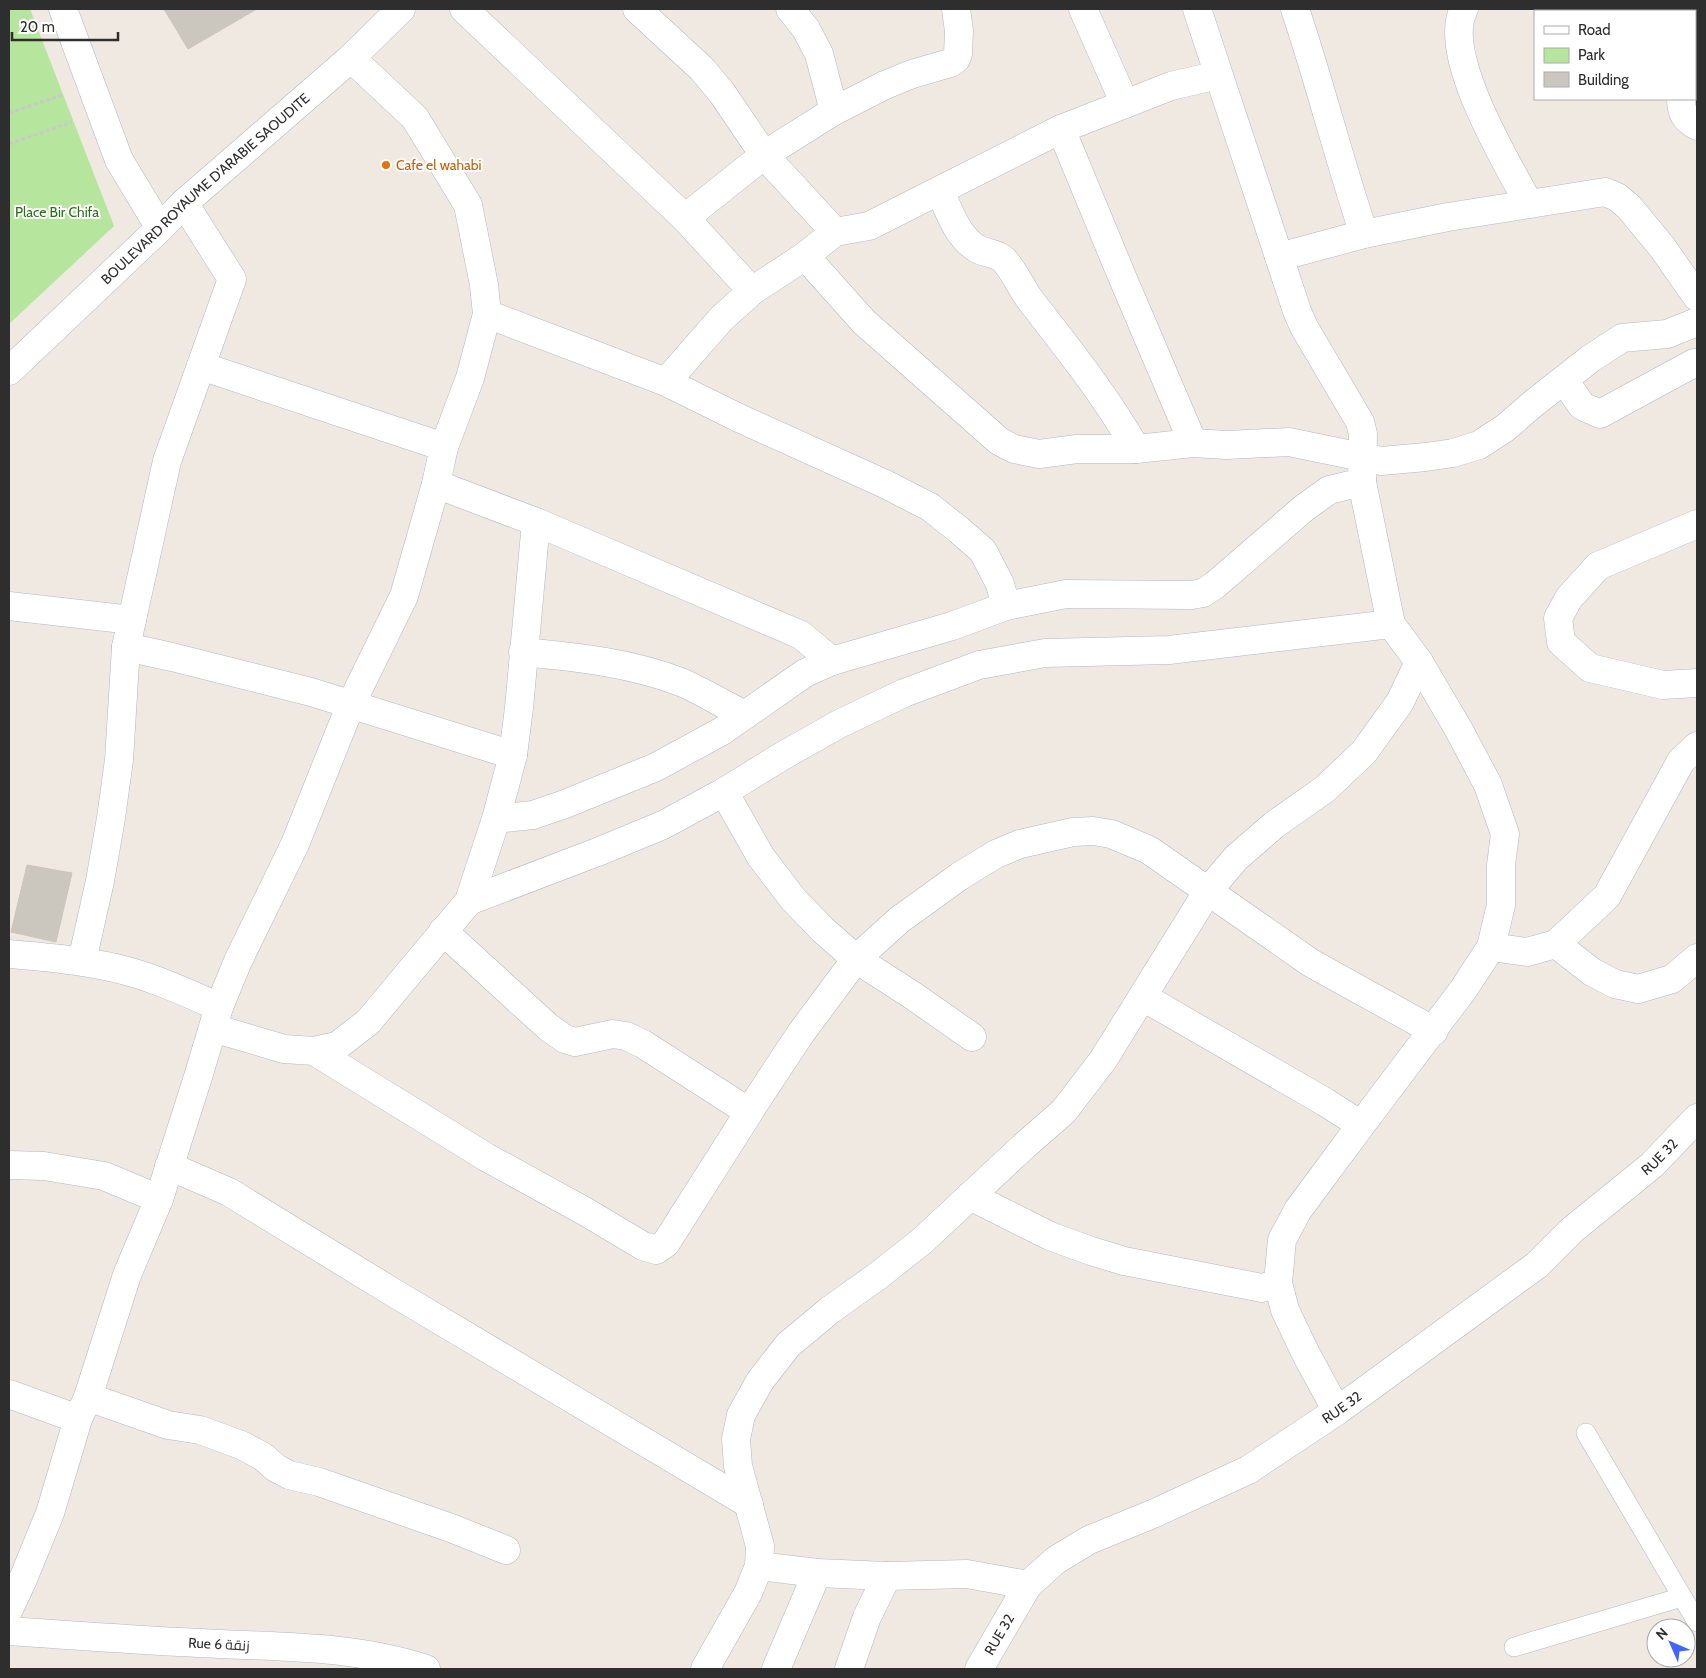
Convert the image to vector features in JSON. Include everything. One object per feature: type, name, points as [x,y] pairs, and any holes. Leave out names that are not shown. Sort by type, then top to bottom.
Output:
[{"type":"street","points":[[63,9],[119,160],[160,228]]},
{"type":"street","name":"BOULEVARD ROYAUME D'ARABIE SAOUDITE","points":[[9,371],[184,203],[350,58],[401,9]]},
{"type":"street","points":[[464,9],[685,218],[752,291]]},
{"type":"street","points":[[637,9],[702,69],[722,93],[764,155],[835,232]]},
{"type":"street","points":[[790,9],[806,29],[819,54],[834,111]]},
{"type":"street","points":[[685,218],[764,155],[834,111],[885,85],[912,74],[950,63],[956,59],[959,32],[956,9]]},
{"type":"street","points":[[1082,9],[1125,104]]},
{"type":"street","points":[[1197,9],[1297,311],[1304,327],[1353,407],[1360,422],[1363,434],[1362,470],[1392,624],[1419,662],[1459,730],[1488,785],[1505,834],[1501,865],[1501,905],[1491,947],[1434,1031],[1298,1210],[1282,1240],[1278,1283],[1286,1310],[1306,1354],[1337,1412]]},
{"type":"street","points":[[1295,9],[1344,174],[1364,234]]},
{"type":"street","points":[[1464,9],[1459,27],[1461,49],[1471,86],[1484,119],[1528,204]]},
{"type":"street","points":[[9,1609],[50,1512],[127,1275],[158,1199],[216,1017],[238,961],[295,844],[351,704],[404,596],[436,484],[444,447],[470,378],[487,314],[484,285],[468,205],[415,118],[350,58]]},
{"type":"street","points":[[666,382],[721,319],[752,291],[805,256],[835,232],[869,226],[940,192],[1061,129],[1171,86],[1218,75]]},
{"type":"street","points":[[1681,100],[1683,115],[1697,126]]},
{"type":"street","points":[[1061,129],[1194,443]]},
{"type":"street","points":[[940,192],[958,230],[965,238],[978,250],[997,255],[1007,264],[1029,298],[1095,385],[1136,449]]},
{"type":"street","points":[[1279,257],[1364,234],[1448,217],[1605,192],[1617,197],[1629,207],[1662,247],[1697,297]]},
{"type":"street","points":[[82,961],[112,818],[119,760],[126,647],[167,461],[232,279],[184,203]]},
{"type":"street","points":[[805,256],[864,322],[999,441],[1014,449],[1039,454],[1077,449],[1136,449],[1194,443],[1227,445],[1288,442],[1362,470]]},
{"type":"street","points":[[487,314],[666,382],[739,418],[885,484],[930,507],[983,551],[1000,584],[1006,606]]},
{"type":"street","points":[[496,820],[533,815],[656,767],[722,731],[805,673],[832,662],[952,626],[1006,606],[1066,594],[1144,596],[1192,595],[1203,592],[1215,585],[1304,508],[1362,470],[1381,461],[1453,453],[1479,445],[1506,428],[1590,359],[1622,338],[1667,334],[1697,322]]},
{"type":"street","points":[[1564,380],[1582,406],[1600,414],[1694,363],[1697,364]]},
{"type":"street","points":[[201,366],[444,447]]},
{"type":"street","points":[[436,484],[536,522],[801,635],[832,662]]},
{"type":"street","points":[[9,954],[82,961],[117,968],[156,980],[216,1017],[284,1049],[314,1051],[337,1046],[368,1022],[469,901],[496,820],[513,756],[536,522]]},
{"type":"street","points":[[1697,524],[1598,566],[1569,598],[1558,618],[1561,642],[1590,668],[1663,685],[1697,683]]},
{"type":"street","points":[[9,606],[132,620]]},
{"type":"street","points":[[469,901],[572,862],[654,828],[724,792],[839,724],[904,693],[979,665],[1045,653],[1170,650],[1392,624]]},
{"type":"street","points":[[126,647],[172,657],[351,704],[513,756]]},
{"type":"street","points":[[523,652],[566,656],[655,673],[685,684],[745,714]]},
{"type":"street","points":[[705,1669],[748,1593],[758,1566],[760,1546],[738,1466],[736,1439],[741,1415],[760,1381],[788,1345],[830,1310],[922,1241],[1064,1110],[1103,1060],[1208,891],[1236,858],[1274,826],[1325,789],[1364,752],[1400,702],[1419,662]]},
{"type":"street","points":[[1491,947],[1527,952],[1556,944],[1607,896],[1682,761],[1697,746]]},
{"type":"street","points":[[724,792],[761,857],[792,899],[823,930],[856,959],[972,1037]]},
{"type":"street","points":[[314,1051],[486,1157],[643,1246],[656,1250],[666,1243],[801,1033],[856,959],[899,920],[960,876],[996,854],[1020,844],[1073,832],[1094,831],[1128,840],[1149,850],[1311,963],[1434,1031]]},
{"type":"street","points":[[443,931],[548,1027],[565,1039],[575,1042],[613,1034],[626,1036],[643,1044],[749,1112]]},
{"type":"street","points":[[1556,944],[1592,972],[1615,984],[1638,989],[1672,979],[1697,958]]},
{"type":"street","points":[[1143,997],[1325,1102],[1361,1125]]},
{"type":"street","name":"RUE 32","points":[[980,1669],[1028,1585],[1056,1560],[1089,1540],[1155,1513],[1248,1470],[1337,1412],[1537,1265],[1572,1230],[1652,1165],[1697,1118]]},
{"type":"street","points":[[9,1165],[44,1166],[104,1176],[158,1199]]},
{"type":"street","points":[[169,1166],[229,1192],[394,1293],[749,1504]]},
{"type":"street","points":[[970,1196],[1050,1236],[1124,1261],[1262,1288],[1278,1283]]},
{"type":"street","points":[[9,1394],[200,1430],[241,1445],[262,1456],[276,1468],[289,1475],[319,1482],[450,1528],[506,1550]]},
{"type":"street","points":[[758,1566],[817,1573],[887,1576],[966,1574],[1028,1585]]},
{"type":"street","points":[[776,1669],[817,1573]]},
{"type":"street","points":[[849,1669],[867,1617],[887,1576]]},
{"type":"street","name":"Rue 6 زنقة","points":[[9,1631],[113,1639],[328,1649],[408,1663],[426,1669]]},
{"type":"lane","points":[[1586,1433],[1697,1622]]},
{"type":"lane","points":[[1514,1647],[1682,1597]]},
{"type":"path","points":[[9,113],[91,85]]},
{"type":"path","points":[[9,144],[101,112]]},
{"type":"green space","name":"Place Bir Chifa","points":[[9,9],[30,9],[114,226],[9,324]]},
{"type":"building","points":[[164,9],[257,9],[188,49]]},
{"type":"building","points":[[27,865],[72,873],[56,942],[11,932]]},
{"type":"place","name":"Cafe el wahabi","points":[[386,165]]}]
